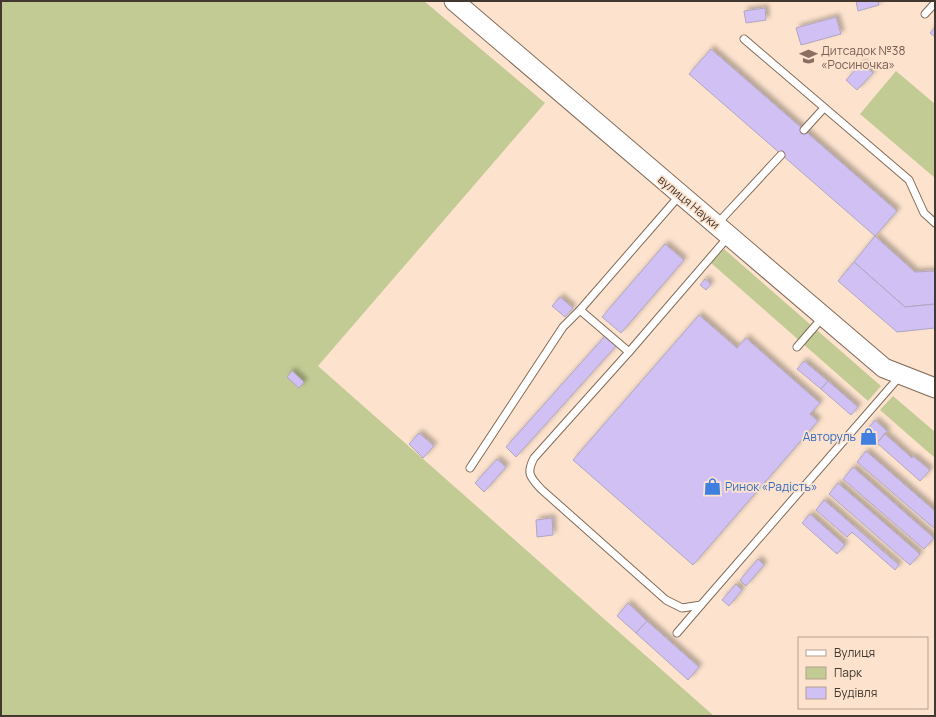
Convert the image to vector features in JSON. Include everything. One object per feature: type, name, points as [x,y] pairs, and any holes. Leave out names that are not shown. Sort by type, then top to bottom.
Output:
[{"type":"street","name":"вулиця Науки","points":[[454,1],[884,368],[935,388]]},
{"type":"lane","points":[[925,14],[935,3]]},
{"type":"lane","points":[[744,38],[909,180],[924,213],[935,223]]},
{"type":"lane","points":[[804,130],[824,108]]},
{"type":"lane","points":[[701,605],[682,608],[666,600],[541,489],[531,478],[530,466],[534,458],[629,352],[781,155]]},
{"type":"lane","points":[[470,468],[563,327],[580,310],[680,195]]},
{"type":"lane","points":[[580,310],[629,352]]},
{"type":"lane","points":[[797,346],[823,316]]},
{"type":"lane","points":[[677,633],[902,375]]},
{"type":"green space","points":[[1,1],[424,1],[545,103],[318,366],[714,716],[1,716]]},
{"type":"green space","points":[[896,71],[935,104],[935,178],[860,114]]},
{"type":"green space","points":[[724,249],[881,386],[868,401],[711,263]]},
{"type":"green space","points":[[893,396],[935,432],[935,458],[880,410]]},
{"type":"building","points":[[856,1],[878,1],[879,5],[858,11]]},
{"type":"building","points":[[765,8],[766,20],[746,23],[744,11]]},
{"type":"building","points":[[836,17],[841,34],[801,45],[796,28]]},
{"type":"building","points":[[935,27],[935,37],[930,33]]},
{"type":"building","points":[[711,49],[897,211],[875,236],[689,74]]},
{"type":"building","points":[[862,63],[873,73],[857,90],[846,80]]},
{"type":"building","points":[[875,236],[915,272],[935,271],[935,304],[905,307],[854,262]]},
{"type":"building","points":[[665,244],[684,260],[621,333],[602,317]]},
{"type":"building","points":[[854,262],[905,307],[935,304],[935,328],[897,332],[838,281]]},
{"type":"building","points":[[705,279],[711,284],[706,290],[700,285]]},
{"type":"building","points":[[560,297],[573,308],[565,317],[552,306]]},
{"type":"building","points":[[699,315],[737,348],[746,338],[820,403],[810,414],[818,421],[693,565],[573,460]]},
{"type":"building","points":[[605,336],[616,346],[516,457],[506,447]]},
{"type":"building","points":[[804,361],[828,381],[821,389],[797,369]]},
{"type":"building","points":[[292,371],[304,382],[299,388],[287,377]]},
{"type":"building","points":[[828,381],[858,407],[851,415],[821,389]]},
{"type":"building","points":[[875,420],[887,431],[874,446],[862,436]]},
{"type":"building","points":[[419,433],[434,446],[423,458],[409,444]]},
{"type":"building","points":[[885,434],[912,458],[913,456],[930,470],[920,481],[877,443]]},
{"type":"building","points":[[866,451],[935,511],[935,529],[857,462]]},
{"type":"building","points":[[497,459],[506,467],[484,492],[475,483]]},
{"type":"building","points":[[853,467],[934,538],[924,549],[843,479]]},
{"type":"building","points":[[838,483],[920,554],[910,565],[829,494]]},
{"type":"building","points":[[824,500],[899,565],[895,570],[852,532],[847,537],[816,510]]},
{"type":"building","points":[[810,514],[845,545],[837,554],[802,523]]},
{"type":"building","points":[[552,518],[553,535],[537,537],[536,520]]},
{"type":"building","points":[[758,559],[764,565],[746,586],[740,580]]},
{"type":"building","points":[[736,584],[742,590],[729,606],[722,600]]},
{"type":"building","points":[[628,603],[647,621],[636,633],[617,616]]},
{"type":"building","points":[[647,621],[699,667],[688,680],[636,633]]},
{"type":"place","name":"Дитсадок №38 «Росиночка»","points":[[808,57]]},
{"type":"place","name":"Авторуль","points":[[869,436]]},
{"type":"place","name":"Ринок «Радість»","points":[[712,486]]}]
